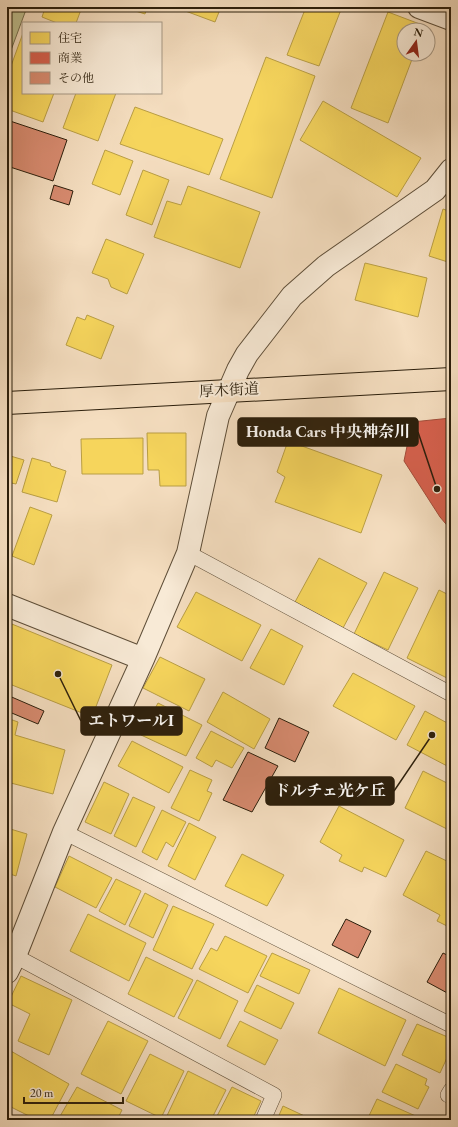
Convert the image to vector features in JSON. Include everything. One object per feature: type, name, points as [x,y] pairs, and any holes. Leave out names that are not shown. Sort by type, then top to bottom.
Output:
[{"type":"main road","name":"厚木街道","points":[[7,403],[451,379]]},
{"type":"street","points":[[419,7],[451,19]]},
{"type":"street","points":[[11,964],[64,832],[143,659],[188,553],[217,422],[238,370],[248,354],[292,296],[326,266],[435,190],[451,170]]},
{"type":"street","points":[[7,605],[143,659]]},
{"type":"lane","points":[[188,553],[451,694]]},
{"type":"lane","points":[[64,832],[451,1025]]},
{"type":"lane","points":[[11,964],[274,1095],[263,1120]]},
{"type":"green space","points":[[7,7],[27,7],[7,61]]},
{"type":"building: 住宅","points":[[44,7],[82,7],[76,22],[54,22],[42,17]]},
{"type":"building: 住宅","points":[[123,7],[147,7],[145,14]]},
{"type":"building: 住宅","points":[[180,7],[221,7],[215,22],[180,9]]},
{"type":"building: 住宅","points":[[306,7],[342,7],[319,66],[287,55]]},
{"type":"building: 住宅","points":[[388,12],[414,22],[396,22],[396,62],[411,62],[388,123],[351,108]]},
{"type":"building: 住宅","points":[[22,36],[22,94],[54,94],[43,122],[7,109],[7,77]]},
{"type":"building: 住宅","points":[[266,57],[315,76],[272,198],[220,179]]},
{"type":"building: 住宅","points":[[76,94],[116,94],[98,141],[63,128]]},
{"type":"building: 住宅","points":[[323,101],[421,158],[397,197],[300,140]]},
{"type":"building: 住宅","points":[[135,107],[223,139],[209,175],[120,144]]},
{"type":"building: 住宅","points":[[105,150],[133,161],[120,195],[92,184]]},
{"type":"building: 住宅","points":[[143,170],[169,180],[152,225],[126,215]]},
{"type":"building: 住宅","points":[[188,186],[260,212],[240,268],[154,237],[167,201],[181,205]]},
{"type":"building: 住宅","points":[[443,209],[451,212],[451,263],[429,256]]},
{"type":"building: 住宅","points":[[106,239],[144,254],[127,294],[111,287],[108,279],[92,273]]},
{"type":"building: 住宅","points":[[365,263],[427,278],[418,317],[355,300]]},
{"type":"building: 住宅","points":[[87,315],[114,326],[101,359],[66,345],[77,317],[85,320]]},
{"type":"building: 住宅","points":[[147,433],[186,433],[186,486],[160,486],[159,470],[148,470]]},
{"type":"building: 住宅","points":[[143,438],[143,474],[82,474],[81,439]]},
{"type":"building: 住宅","points":[[288,441],[382,475],[361,533],[275,502],[285,477],[277,472]]},
{"type":"building: 住宅","points":[[7,455],[24,460],[16,484],[7,482]]},
{"type":"building: 住宅","points":[[32,458],[50,463],[51,466],[66,471],[57,502],[22,492]]},
{"type":"building: 住宅","points":[[30,507],[52,515],[34,565],[12,556]]},
{"type":"building: 住宅","points":[[319,558],[367,583],[343,628],[295,602]]},
{"type":"building: 住宅","points":[[384,572],[418,588],[388,650],[354,634]]},
{"type":"building: 住宅","points":[[439,590],[451,596],[451,680],[407,658]]},
{"type":"building: 住宅","points":[[196,592],[261,625],[242,661],[177,627]]},
{"type":"building: 住宅","points":[[7,622],[112,665],[92,717],[7,683]]},
{"type":"building: 住宅","points":[[271,629],[303,646],[284,685],[250,668]]},
{"type":"building: 住宅","points":[[160,657],[205,679],[189,711],[143,688]]},
{"type":"building: 住宅","points":[[353,673],[415,706],[396,740],[333,706]]},
{"type":"building: 住宅","points":[[223,692],[270,719],[254,749],[207,722]]},
{"type":"building: 住宅","points":[[158,703],[202,725],[186,756],[141,735]]},
{"type":"building: 住宅","points":[[425,711],[451,725],[451,768],[407,745]]},
{"type":"building: 住宅","points":[[7,718],[18,722],[15,735],[65,750],[53,794],[7,782]]},
{"type":"building: 住宅","points":[[211,731],[244,748],[232,768],[216,760],[212,767],[196,758]]},
{"type":"building: 住宅","points":[[132,741],[183,767],[169,793],[118,766]]},
{"type":"building: 住宅","points":[[190,770],[212,780],[207,791],[212,793],[199,821],[171,808]]},
{"type":"building: 住宅","points":[[423,771],[451,785],[451,831],[405,808]]},
{"type":"building: 住宅","points":[[104,782],[129,794],[111,834],[85,822]]},
{"type":"building: 住宅","points":[[133,797],[155,807],[136,847],[114,836]]},
{"type":"building: 住宅","points":[[339,806],[404,840],[386,877],[364,867],[362,872],[339,861],[342,855],[320,842]]},
{"type":"building: 住宅","points":[[162,810],[186,822],[173,847],[166,842],[157,860],[142,852]]},
{"type":"building: 住宅","points":[[189,823],[216,837],[195,880],[168,866]]},
{"type":"building: 住宅","points":[[7,828],[27,834],[16,876],[7,873]]},
{"type":"building: 住宅","points":[[426,851],[451,863],[451,928],[437,921],[440,915],[403,895]]},
{"type":"building: 住宅","points":[[242,854],[284,875],[267,906],[225,886]]},
{"type":"building: 住宅","points":[[69,856],[112,878],[96,908],[55,887]]},
{"type":"building: 住宅","points":[[116,879],[141,891],[125,925],[99,911]]},
{"type":"building: 住宅","points":[[145,893],[168,905],[153,938],[129,926]]},
{"type":"building: 住宅","points":[[173,906],[214,924],[192,969],[153,950]]},
{"type":"building: 住宅","points":[[88,914],[146,943],[129,981],[70,951]]},
{"type":"building: 住宅","points":[[225,936],[267,956],[248,993],[199,969],[211,948],[217,951]]},
{"type":"building: 住宅","points":[[272,953],[310,970],[299,994],[260,976]]},
{"type":"building: 住宅","points":[[146,957],[193,980],[174,1017],[128,994]]},
{"type":"building: 住宅","points":[[21,976],[72,1000],[49,1055],[18,1041],[30,1014],[8,1003]]},
{"type":"building: 住宅","points":[[197,980],[238,1001],[220,1039],[178,1018]]},
{"type":"building: 住宅","points":[[257,985],[294,1003],[281,1029],[244,1011]]},
{"type":"building: 住宅","points":[[339,988],[406,1020],[385,1066],[318,1033]]},
{"type":"building: 住宅","points":[[108,1021],[148,1041],[121,1094],[81,1074]]},
{"type":"building: 住宅","points":[[240,1021],[278,1040],[265,1065],[227,1046]]},
{"type":"building: 住宅","points":[[417,1024],[450,1038],[447,1044],[451,1045],[451,1049],[440,1073],[402,1055]]},
{"type":"building: 住宅","points":[[9,1050],[69,1084],[50,1120],[37,1120],[7,1105],[7,1054]]},
{"type":"building: 住宅","points":[[150,1054],[184,1071],[161,1118],[126,1101]]},
{"type":"building: 住宅","points":[[396,1064],[427,1079],[425,1085],[429,1087],[418,1109],[382,1092]]},
{"type":"building: 住宅","points":[[188,1071],[226,1090],[211,1120],[165,1120]]},
{"type":"building: 住宅","points":[[77,1087],[122,1110],[117,1120],[62,1120],[59,1118]]},
{"type":"building: 住宅","points":[[232,1087],[261,1101],[252,1120],[215,1120]]},
{"type":"building: 住宅","points":[[377,1099],[418,1117],[417,1120],[367,1120]]},
{"type":"building: 住宅","points":[[283,1106],[311,1119],[277,1120]]},
{"type":"building: 商業","points":[[451,418],[451,530],[440,517],[404,461],[412,422]]},
{"type":"building: その他","points":[[7,120],[67,140],[53,181],[7,166]]},
{"type":"building: その他","points":[[54,185],[73,191],[69,205],[50,199]]},
{"type":"building: その他","points":[[7,695],[44,711],[38,724],[7,711]]},
{"type":"building: その他","points":[[279,718],[309,732],[295,762],[265,748]]},
{"type":"building: その他","points":[[248,752],[278,766],[252,812],[223,800]]},
{"type":"building: その他","points":[[346,919],[371,931],[358,958],[332,945]]},
{"type":"building: その他","points":[[443,953],[451,957],[451,995],[427,982]]},
{"type":"place","name":"Honda Cars 中央神奈川","points":[[437,489]]},
{"type":"place","name":"エトワールⅠ","points":[[58,674]]},
{"type":"place","name":"ドルチェ光ケ丘","points":[[432,735]]}]
